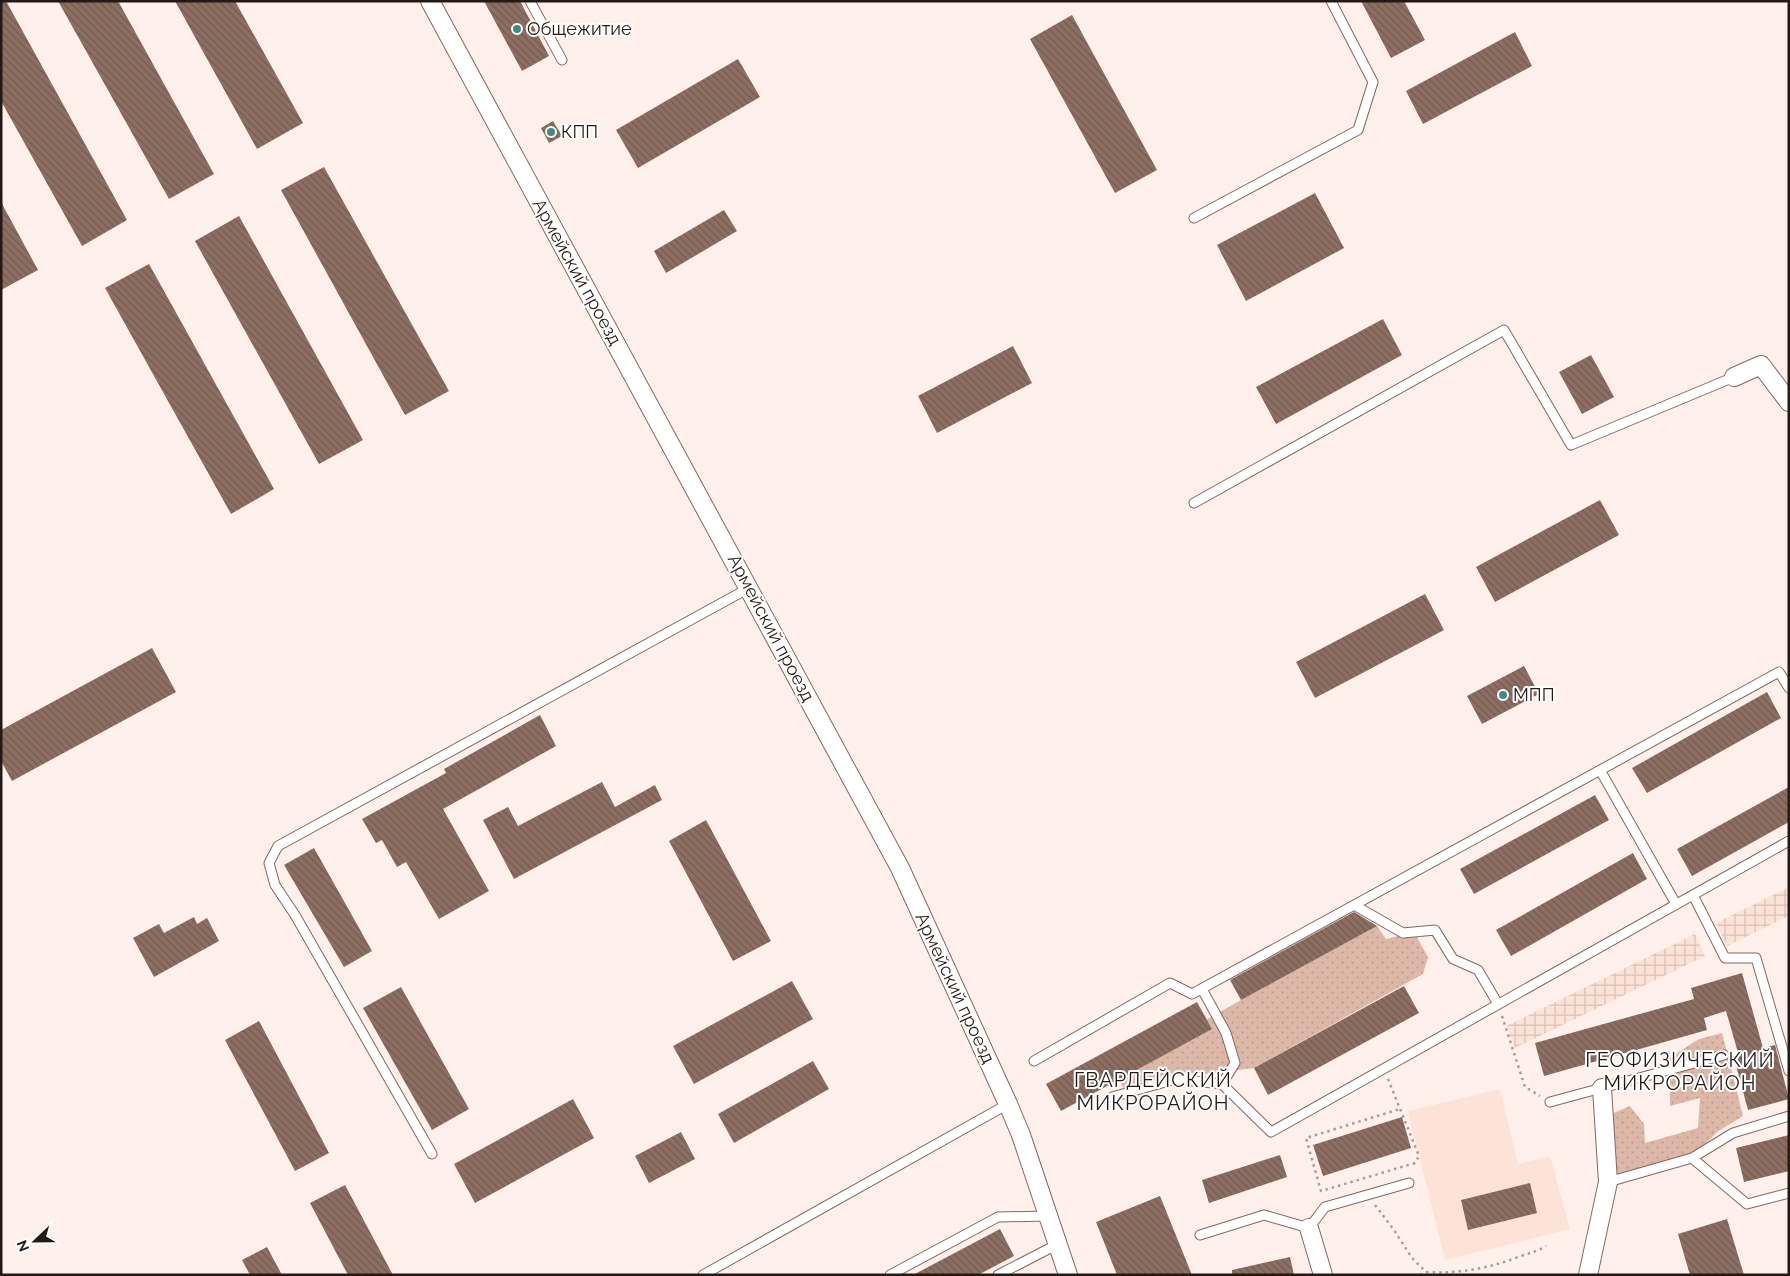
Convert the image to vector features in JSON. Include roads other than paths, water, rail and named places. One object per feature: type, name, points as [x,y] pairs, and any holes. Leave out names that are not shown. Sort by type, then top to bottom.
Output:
[{"type":"street","name":"Армейский проезд","points":[[430,1],[900,868],[1008,1104],[1068,1275]]},
{"type":"street","points":[[1734,376],[1761,364],[1789,402]]},
{"type":"street","points":[[1588,1275],[1608,1182],[1602,1088]]},
{"type":"street","points":[[1309,1228],[1323,1275]]},
{"type":"lane","points":[[530,1],[562,60]]},
{"type":"lane","points":[[1194,218],[1358,130],[1373,82],[1331,1]]},
{"type":"lane","points":[[1194,504],[1504,330],[1571,445],[1734,376]]},
{"type":"lane","points":[[432,1154],[295,916],[275,885],[269,863],[278,846],[749,588]]},
{"type":"lane","points":[[1034,1061],[1170,984],[1192,994],[1202,989],[1779,672],[1789,688]]},
{"type":"lane","points":[[1600,770],[1676,904]]},
{"type":"lane","points":[[1112,1098],[1176,1079],[1222,1084],[1271,1132],[1789,841]]},
{"type":"lane","points":[[1693,895],[1724,958],[1756,958],[1789,1071]]},
{"type":"lane","points":[[1354,905],[1403,933],[1435,930],[1453,959],[1478,970],[1498,1004]]},
{"type":"lane","points":[[1202,989],[1226,1033],[1235,1063],[1222,1084]]},
{"type":"lane","points":[[1550,1102],[1724,1055]]},
{"type":"lane","points":[[703,1275],[1008,1104]]},
{"type":"lane","points":[[1608,1182],[1692,1158],[1733,1133],[1789,1116]]},
{"type":"lane","points":[[1692,1158],[1747,1204],[1789,1193]]},
{"type":"lane","points":[[1200,1235],[1264,1215],[1309,1228],[1325,1207],[1409,1183]]},
{"type":"lane","points":[[890,1275],[998,1217],[1048,1216]]},
{"type":"lane","points":[[998,1275],[1058,1244]]},
{"type":"place","name":"Общежитие","points":[[517,29]]},
{"type":"place","name":"КПП","points":[[551,132]]},
{"type":"place","name":"МПП","points":[[1503,695]]},
{"type":"district","name":"ГЕОФИЗИЧЕСКИЙ МИКРОРАЙОН","points":[[1680,1072]]},
{"type":"district","name":"ГВАРДЕЙСКИЙ МИКРОРАЙОН","points":[[1153,1092]]}]
